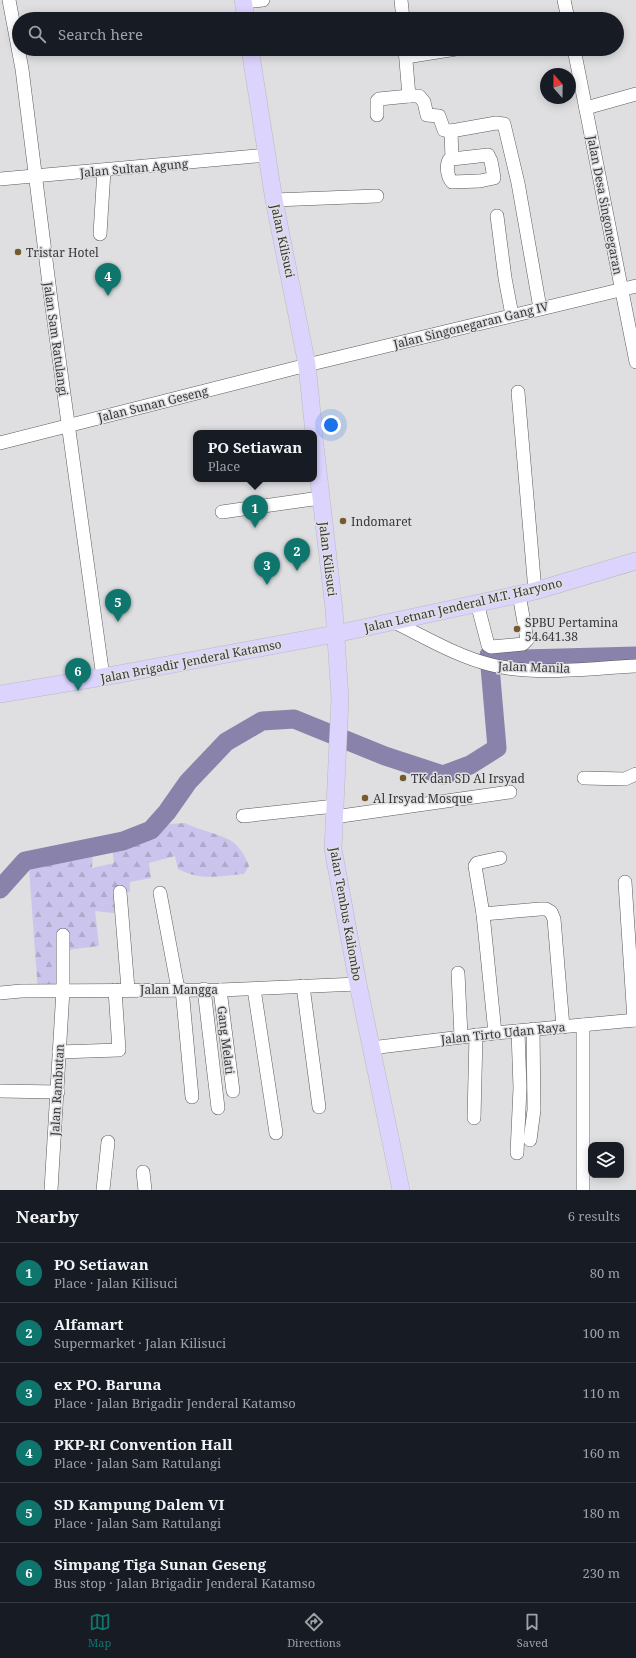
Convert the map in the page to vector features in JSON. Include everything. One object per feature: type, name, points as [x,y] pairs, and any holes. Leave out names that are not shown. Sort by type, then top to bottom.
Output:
[{"type":"main road","points":[[243,1],[245,12]]},
{"type":"main road","name":"Jalan Kilisuci","points":[[251,56],[274,200],[307,365],[314,430]]},
{"type":"main road","name":"Jalan Kilisuci","points":[[317,468],[334,609],[335,634]]},
{"type":"main road","name":"Jalan Letnan Jenderal M.T. Haryono","points":[[335,634],[527,592],[636,561]]},
{"type":"main road","name":"Jalan Brigadir Jenderal Katamso","points":[[0,694],[103,678],[335,634]]},
{"type":"main road","name":"Jalan Tembus Kaliombo","points":[[335,634],[340,698],[333,849],[358,984],[401,1190]]},
{"type":"street","name":"Jalan Sam Ratulangi","points":[[9,0],[12,16]]},
{"type":"street","points":[[243,1],[263,0]]},
{"type":"street","points":[[401,0],[402,12]]},
{"type":"street","points":[[564,0],[567,12]]},
{"type":"street","name":"Jalan Sam Ratulangi","points":[[20,56],[103,678]]},
{"type":"street","points":[[406,56],[409,96]]},
{"type":"street","name":"Jalan Desa Singonegaran","points":[[575,56],[636,362]]},
{"type":"street","points":[[586,108],[636,94]]},
{"type":"street","points":[[376,116],[377,101],[380,99],[419,96],[424,102],[427,115],[439,116],[444,130],[496,123],[504,124],[518,183],[540,308]]},
{"type":"street","points":[[451,130],[452,159]]},
{"type":"street","name":"Jalan Sultan Agung","points":[[0,179],[36,177],[268,155]]},
{"type":"street","points":[[100,234],[104,170]]},
{"type":"street","points":[[274,200],[377,196]]},
{"type":"street","points":[[497,216],[505,278],[512,315]]},
{"type":"street","name":"Jalan Singonegaran Gang IV","points":[[307,365],[636,286]]},
{"type":"street","name":"Jalan Sunan Geseng","points":[[0,443],[307,365]]},
{"type":"street","points":[[477,603],[488,645],[491,647],[523,644],[527,640],[527,592],[518,392]]},
{"type":"street","points":[[222,512],[320,498]]},
{"type":"street","name":"Jalan Manila","points":[[394,622],[454,652],[489,664],[541,670],[636,666]]},
{"type":"street","points":[[584,778],[625,779],[636,774]]},
{"type":"street","points":[[243,816],[335,811],[510,792]]},
{"type":"street","points":[[495,1033],[483,914],[475,864],[500,858]]},
{"type":"street","points":[[626,882],[635,1020]]},
{"type":"street","points":[[120,892],[128,989]]},
{"type":"street","points":[[160,893],[180,989],[192,1097]]},
{"type":"street","points":[[483,914],[540,909],[546,909],[551,912],[554,919],[563,1027]]},
{"type":"street","name":"Jalan Rambutan","points":[[51,1190],[63,990],[63,935]]},
{"type":"street","points":[[458,973],[461,1036]]},
{"type":"street","name":"Jalan Mangga","points":[[0,993],[21,991],[128,989],[220,990],[358,984]]},
{"type":"street","points":[[303,986],[318,1107]]},
{"type":"street","points":[[254,989],[276,1133]]},
{"type":"street","points":[[59,1052],[119,1050],[115,990]]},
{"type":"street","points":[[204,990],[218,1108]]},
{"type":"street","name":"Gang Melati","points":[[220,990],[233,1091]]},
{"type":"street","name":"Jalan Tirto Udan Raya","points":[[371,1048],[461,1036],[635,1020]]},
{"type":"street","points":[[583,1190],[584,1025]]},
{"type":"street","points":[[530,1140],[534,1110],[533,1029]]},
{"type":"street","points":[[517,1153],[520,1088],[518,1031]]},
{"type":"street","points":[[474,1118],[476,1035]]},
{"type":"street","points":[[0,1091],[58,1092]]},
{"type":"street","points":[[103,1190],[108,1142]]},
{"type":"street","points":[[143,1172],[145,1190]]},
{"type":"green space","points":[[185,823],[221,836],[234,843],[243,853],[249,866],[244,874],[210,877],[186,873],[178,869],[175,856],[149,863],[151,878],[130,882],[130,892],[114,896],[114,913],[95,911],[99,946],[66,950],[67,989],[38,992],[29,868],[62,856],[93,850],[92,868],[114,863],[112,848],[170,824]]},
{"type":"waterway","points":[[0,889],[25,861],[123,841],[151,830],[167,812],[188,782],[226,742],[262,721],[294,719],[385,756],[443,775],[470,765],[497,748],[489,655],[524,659],[636,656]]},
{"type":"place","name":"Tristar Hotel","points":[[18,252]]},
{"type":"place","name":"PKP-RI Convention Hall","points":[[108,296]]},
{"type":"place","name":"Indomaret","points":[[343,521]]},
{"type":"place","name":"PO Setiawan","points":[[255,528]]},
{"type":"place","name":"Alfamart","points":[[297,571]]},
{"type":"place","name":"ex PO. Baruna","points":[[267,585]]},
{"type":"place","name":"SD Kampung Dalem VI","points":[[118,622]]},
{"type":"place","name":"SPBU Pertamina 54.641.38","points":[[517,629]]},
{"type":"place","name":"Simpang Tiga Sunan Geseng","points":[[78,691]]},
{"type":"place","name":"TK dan SD Al Irsyad","points":[[403,778]]},
{"type":"place","name":"Al Irsyad Mosque","points":[[365,798]]}]
